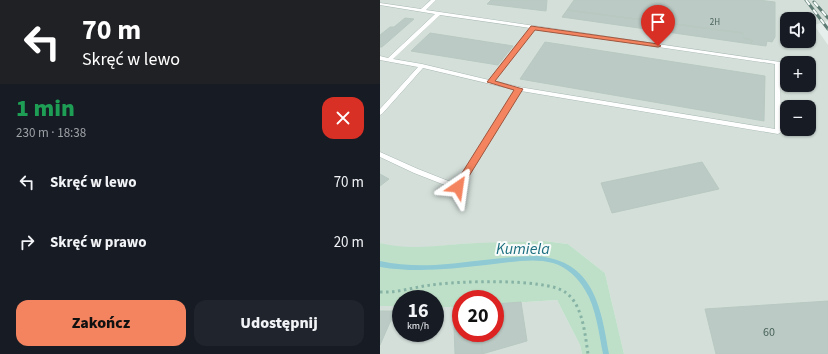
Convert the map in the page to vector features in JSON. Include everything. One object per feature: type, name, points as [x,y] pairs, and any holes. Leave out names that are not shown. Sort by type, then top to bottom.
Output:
[{"type":"lane","points":[[422,11],[434,0]]},
{"type":"lane","points":[[380,4],[438,14],[778,63],[778,132],[519,89],[422,66],[380,58]]},
{"type":"lane","points":[[389,60],[438,14]]},
{"type":"lane","points":[[491,82],[534,27]]},
{"type":"lane","points":[[380,113],[422,66]]},
{"type":"lane","points":[[380,154],[416,171],[458,187],[519,89]]},
{"type":"path","points":[[380,292],[393,293],[431,285],[470,283],[542,284],[556,287],[565,291],[580,316],[588,354]]},
{"type":"shaded area","points":[[380,0],[828,0],[828,21],[816,24],[816,12],[780,12],[780,48],[816,48],[816,28],[828,45],[828,354],[624,354],[605,273],[568,244],[544,241],[459,244],[421,248],[394,247],[380,243]]},
{"type":"shaded area","points":[[557,300],[580,345],[582,354],[380,354],[380,306],[392,306],[392,342],[444,342],[444,307],[452,307],[452,342],[504,342],[504,303]]},
{"type":"green space","points":[[544,241],[568,244],[605,273],[624,354],[582,354],[580,345],[557,300],[504,303],[504,290],[452,290],[452,307],[444,307],[444,290],[392,290],[392,306],[380,306],[380,243],[420,247]]},
{"type":"building","points":[[491,0],[547,0],[546,11],[487,4]]},
{"type":"building","points":[[574,0],[758,0],[775,2],[775,37],[772,42],[767,41],[766,46],[751,44],[752,40],[743,38],[743,33],[567,10]]},
{"type":"building","points":[[567,10],[743,33],[743,38],[752,40],[751,44],[562,17]]},
{"type":"building","points":[[405,18],[414,19],[382,47],[380,47],[380,35],[390,27],[394,27]]},
{"type":"building","points":[[430,33],[513,46],[498,65],[411,51]]},
{"type":"building","points":[[545,42],[765,76],[764,121],[520,79]]},
{"type":"building","points":[[702,162],[719,189],[612,213],[601,183]]},
{"type":"building","points":[[380,174],[389,179],[380,186]]},
{"type":"building","points":[[828,301],[828,354],[716,354],[705,309]]},
{"type":"building","points":[[521,302],[527,341],[482,354],[481,342],[504,342],[504,303]]},
{"type":"building","points":[[380,311],[392,311],[392,318],[380,345]]},
{"type":"building","points":[[455,342],[481,342],[482,354],[455,354]]},
{"type":"waterway","name":"Kumiela","points":[[380,264],[408,268],[436,268],[537,258],[562,264],[578,276],[590,292],[598,314],[606,354]]},
{"type":"railway","points":[[806,0],[828,29]]},
{"type":"railway","points":[[814,2],[828,18]]},
{"type":"route","points":[[458,187],[519,89],[491,82],[534,27],[658,46]]}]
